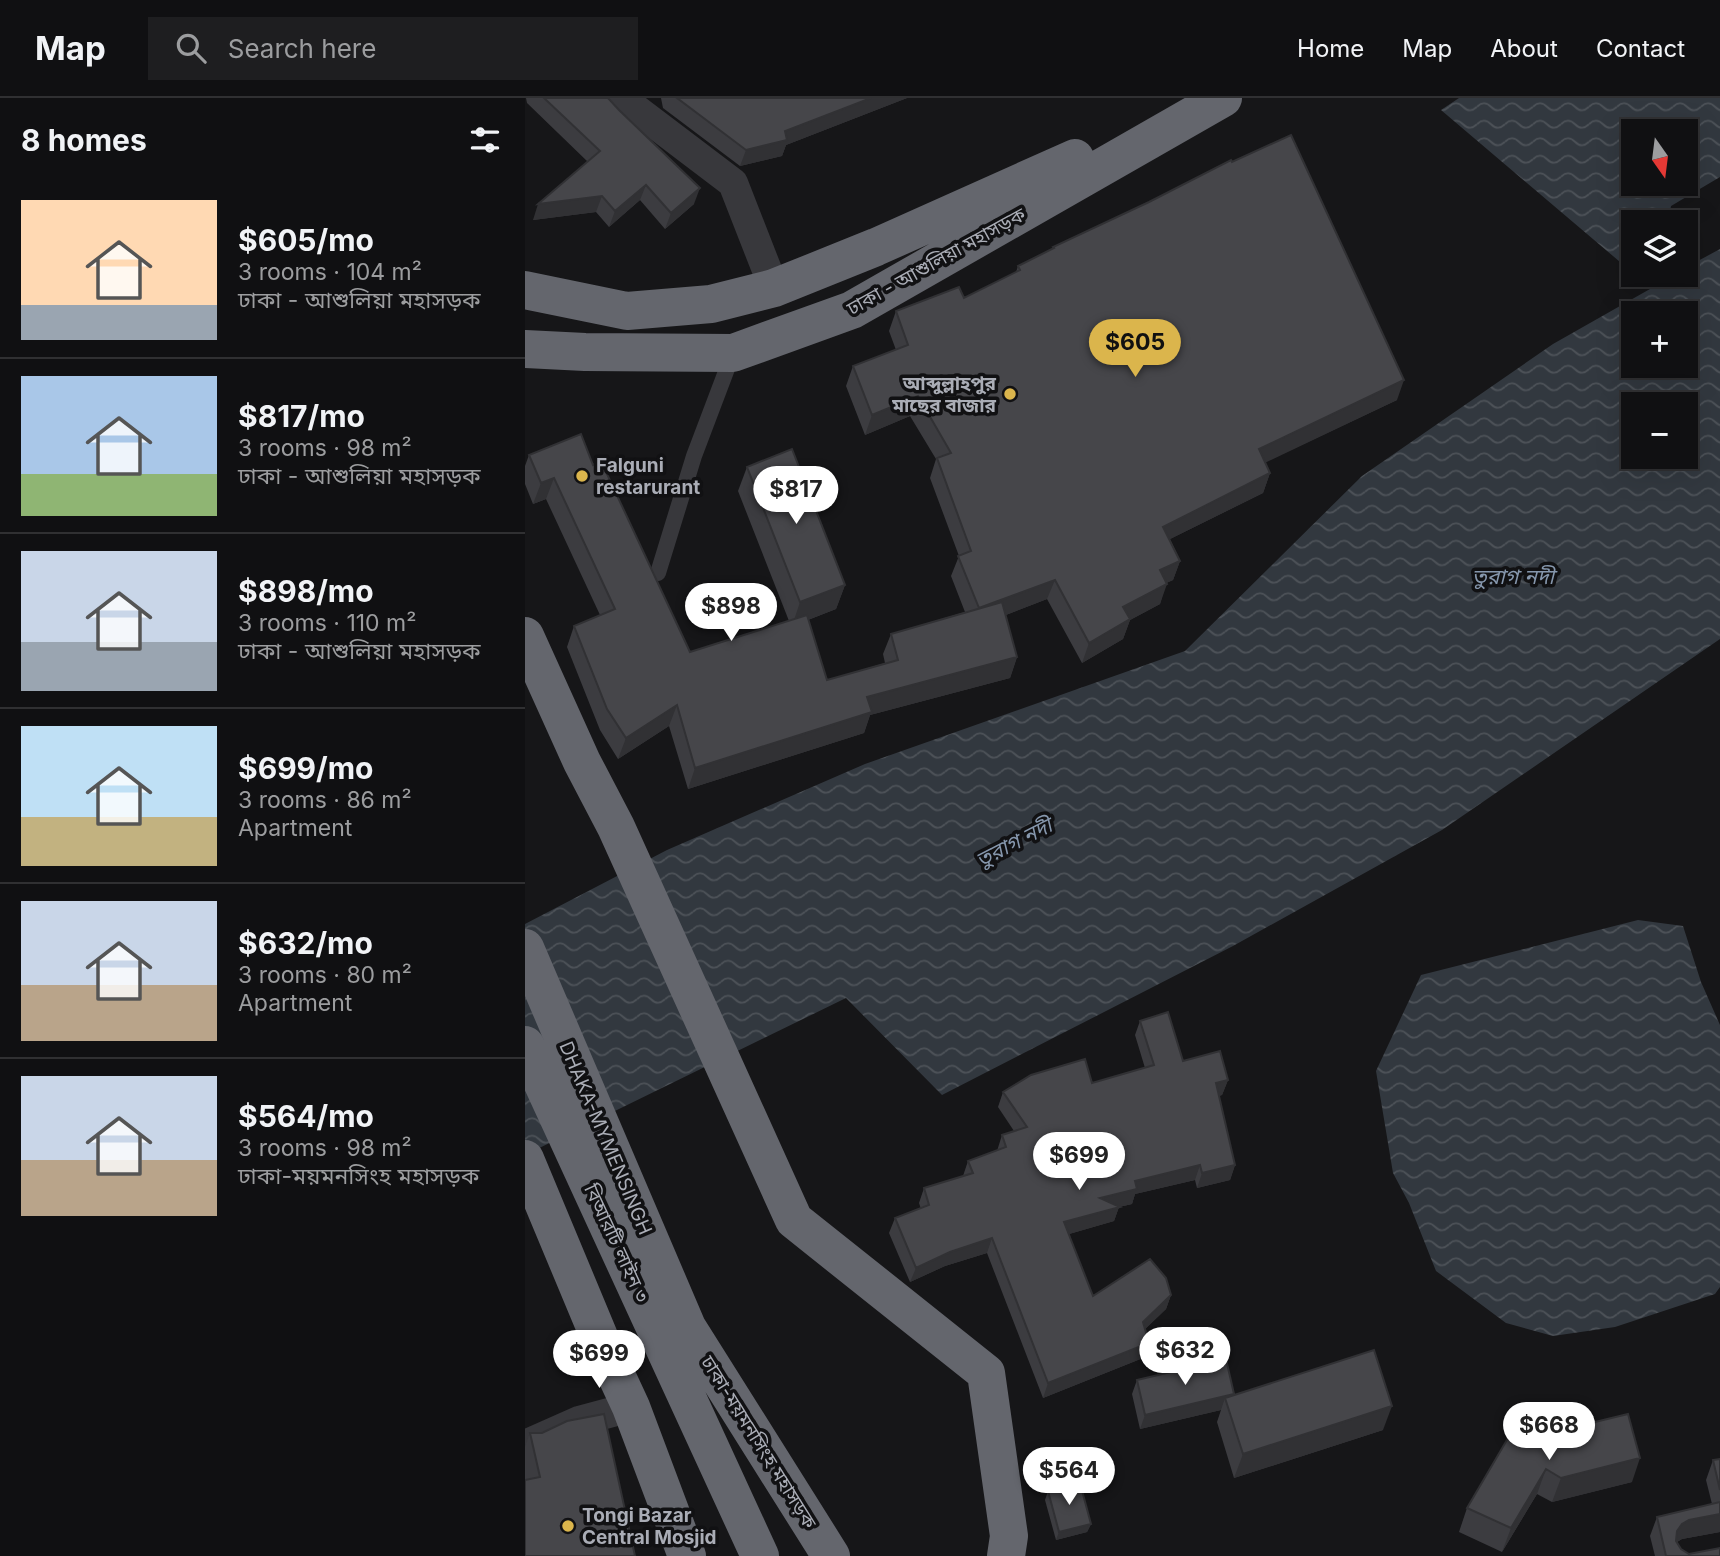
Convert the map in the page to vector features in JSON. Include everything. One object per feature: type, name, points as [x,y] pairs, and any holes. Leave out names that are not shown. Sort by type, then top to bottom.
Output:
[{"type":"highway","points":[[528,288],[627,311],[711,304],[774,288],[876,247],[1207,98]]},
{"type":"highway","name":"ঢাকা - আশুলিয়া মহাসড়ক","points":[[525,349],[733,354],[852,310],[1223,98]]},
{"type":"highway","name":"ঢাকা - আশুলিয়া মহাসড়ক","points":[[525,362],[585,352]]},
{"type":"highway","points":[[525,636],[582,762],[616,827],[795,1220],[986,1373],[1009,1536],[1006,1556]]},
{"type":"highway","name":"DHAKA-MYMENSINGH","points":[[525,948],[687,1327]]},
{"type":"highway","name":"বিআরটি লাইন ৩","points":[[525,1045],[761,1556]]},
{"type":"highway","points":[[525,1159],[631,1408],[687,1556]]},
{"type":"highway","name":"ঢাকা-ময়মনসিংহ মহাসড়ক","points":[[687,1327],[831,1556]]},
{"type":"street","points":[[621,98],[733,183],[774,288]]},
{"type":"street","points":[[525,1445],[579,1421],[631,1408]]},
{"type":"lane","points":[[658,573],[694,456],[733,354]]},
{"type":"water","points":[[1459,98],[1720,98],[1720,177],[1698,190],[1698,119],[1621,119],[1621,196],[1688,196],[1671,206],[1670,210],[1621,210],[1621,263],[1441,110]]},
{"type":"water","name":"তুরাগ নদী","points":[[1720,249],[1720,639],[1442,830],[1233,946],[942,1095],[846,998],[525,1155],[525,924],[667,850],[865,764],[1185,651],[1362,476],[1553,344],[1621,305],[1621,378],[1698,378],[1698,301],[1629,301],[1650,289],[1648,287],[1698,287],[1698,261]]},
{"type":"water","points":[[1638,920],[1683,926],[1701,982],[1720,1025],[1720,1287],[1715,1294],[1615,1327],[1553,1336],[1506,1323],[1436,1271],[1409,1203],[1393,1173],[1376,1071],[1421,975]]},
{"type":"building","points":[[544,98],[608,98],[700,188],[671,213],[646,185],[615,211],[602,196],[538,204],[600,151]]},
{"type":"building","points":[[677,98],[871,98],[785,131],[787,140],[746,150]]},
{"type":"building","points":[[1291,135],[1404,380],[1259,449],[1270,473],[1163,527],[1180,561],[1160,570],[1167,584],[1123,607],[1130,619],[1089,643],[1055,580],[979,608],[958,556],[971,551],[937,458],[951,453],[918,396],[872,415],[853,366],[908,345],[896,311],[959,287],[964,298],[1020,270],[1018,266],[1053,247],[1231,160],[1232,162]]},
{"type":"building","points":[[581,434],[593,465],[601,461],[690,652],[807,615],[827,680],[898,660],[891,634],[1002,602],[1017,657],[867,697],[872,712],[695,768],[677,705],[626,738],[607,709],[574,626],[615,609],[554,478],[541,483],[529,455]]},
{"type":"building","points":[[792,449],[845,585],[800,602],[747,467]]},
{"type":"building","points":[[1168,1012],[1183,1061],[1220,1051],[1228,1080],[1216,1083],[1235,1165],[1202,1173],[1200,1165],[1135,1181],[1137,1189],[1100,1198],[1120,1207],[1064,1222],[1093,1296],[1150,1259],[1166,1278],[1171,1295],[1143,1322],[1149,1343],[1048,1383],[992,1238],[950,1252],[916,1268],[895,1218],[929,1205],[924,1188],[973,1173],[968,1161],[1006,1147],[1002,1135],[1027,1127],[1003,1092],[1031,1075],[1085,1059],[1092,1083],[1154,1065],[1140,1021]]},
{"type":"building","points":[[1374,1350],[1392,1406],[1243,1454],[1225,1398]]},
{"type":"building","points":[[1226,1359],[1234,1394],[1145,1415],[1137,1380]]},
{"type":"building","points":[[604,1414],[635,1556],[525,1556],[525,1480],[540,1477],[530,1433],[542,1433],[567,1421]]},
{"type":"building","points":[[1628,1414],[1640,1458],[1561,1478],[1546,1469],[1511,1528],[1467,1508],[1521,1416],[1554,1432]]},
{"type":"building","points":[[1720,1459],[1720,1490],[1713,1460]]},
{"type":"building","points":[[1080,1483],[1091,1524],[1059,1532],[1048,1491]]},
{"type":"building","points":[[1720,1502],[1720,1514],[1682,1524],[1677,1531],[1676,1541],[1681,1549],[1689,1554],[1720,1548],[1720,1556],[1666,1556],[1657,1517]]},
{"type":"place","name":"আব্দুল্লাহপুর মাছের বাজার","points":[[1010,394]]},
{"type":"place","name":"Falguni restarurant","points":[[582,476]]},
{"type":"place","name":"Tongi Bazar Central Mosjid","points":[[568,1526]]}]
